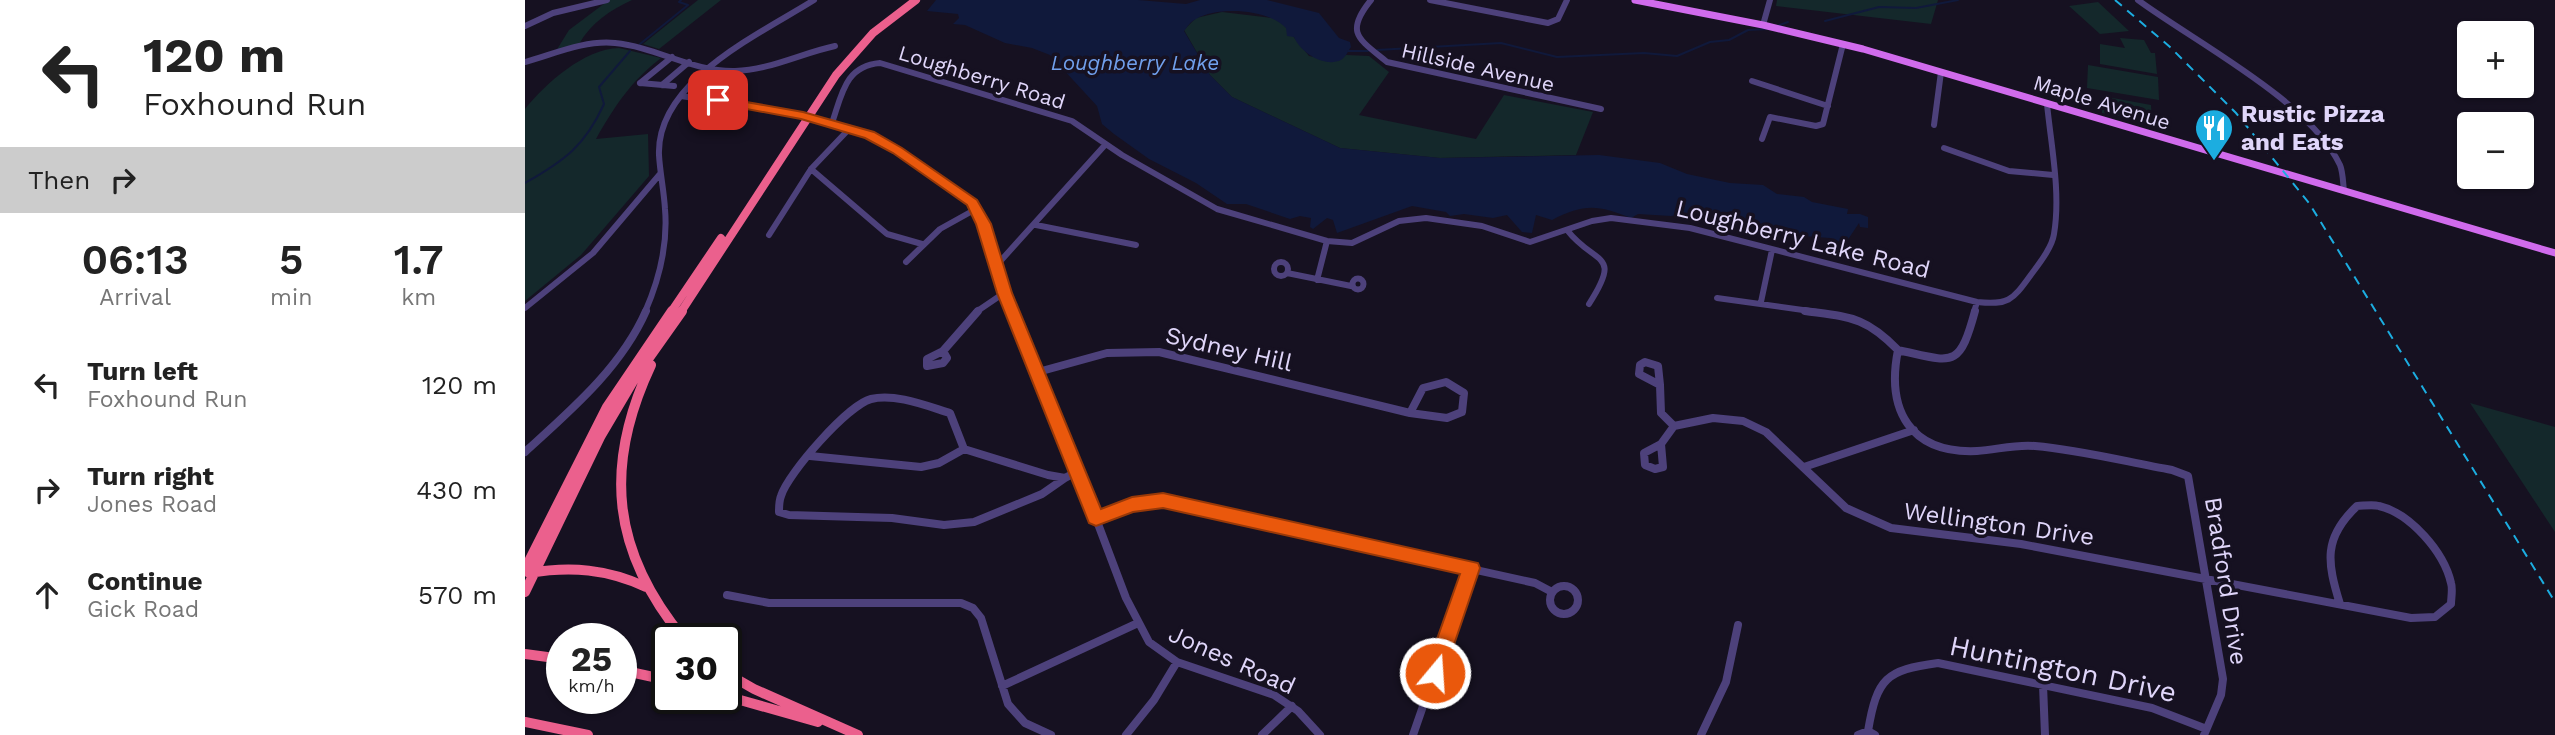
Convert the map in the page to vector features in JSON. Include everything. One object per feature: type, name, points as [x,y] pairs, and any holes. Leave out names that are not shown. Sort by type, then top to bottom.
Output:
[{"type":"highway","points":[[525,592],[528,572],[541,536],[607,407],[850,50],[908,0]]},
{"type":"highway","points":[[528,572],[622,397],[674,323],[806,116],[855,51],[916,0]]},
{"type":"highway","points":[[669,623],[646,588],[622,520],[619,461],[625,430],[638,390],[674,323]]},
{"type":"highway","points":[[525,553],[541,536]]},
{"type":"highway","points":[[528,572],[593,568],[628,578],[646,588]]},
{"type":"highway","points":[[525,654],[546,657]]},
{"type":"highway","points":[[742,682],[858,735]]},
{"type":"highway","points":[[742,701],[858,735]]},
{"type":"highway","points":[[525,722],[588,735]]},
{"type":"main road","name":"Maple Avenue","points":[[1636,0],[1843,44],[2555,253]]},
{"type":"street","points":[[525,26],[553,13],[607,0]]},
{"type":"street","points":[[525,452],[605,378],[645,320],[658,281],[666,219],[657,146],[659,133],[681,96],[709,68],[814,0]]},
{"type":"street","name":"Hillside Avenue","points":[[1371,0],[1357,17],[1355,28],[1361,41],[1387,62],[1601,109]]},
{"type":"street","points":[[1430,0],[1548,23],[1558,19],[1567,0]]},
{"type":"street","points":[[1763,25],[1770,0]]},
{"type":"street","points":[[2138,0],[2310,123],[2336,157],[2344,178],[2344,191]]},
{"type":"street","points":[[525,62],[603,43],[647,50],[709,68],[750,69],[835,46]]},
{"type":"street","points":[[1762,139],[1770,117],[1820,125],[1828,106],[1843,44]]},
{"type":"street","points":[[672,57],[640,83],[674,86]]},
{"type":"street","points":[[662,85],[689,62]]},
{"type":"street","name":"Loughberry Road","points":[[832,124],[848,75],[861,66],[876,62],[1078,124]]},
{"type":"street","points":[[1934,125],[1941,72]]},
{"type":"street","points":[[1752,81],[1828,106]]},
{"type":"street","points":[[681,96],[806,116],[850,128],[898,150],[964,195],[977,209],[955,218],[922,244],[906,262]]},
{"type":"street","name":"Loughberry Lake Road","points":[[1078,124],[1105,145],[1217,209],[1327,241],[1352,243],[1399,220],[1416,219],[1452,220],[1529,242],[1611,218],[1690,228],[1977,302],[1996,304],[2012,300],[2037,267],[2055,236],[2047,104]]},
{"type":"street","points":[[769,235],[811,169],[850,128]]},
{"type":"street","points":[[996,266],[1036,225],[1105,145]]},
{"type":"street","points":[[1944,148],[2009,171],[2053,175]]},
{"type":"street","points":[[811,169],[887,234],[922,244]]},
{"type":"street","points":[[525,308],[593,253],[660,174]]},
{"type":"street","name":"Jones Road","points":[[977,209],[1004,293],[1138,623],[1149,642],[1177,662],[1275,695],[1292,706],[1320,735]]},
{"type":"street","points":[[1036,225],[1136,245]]},
{"type":"street","points":[[1567,230],[1577,243],[1600,257],[1605,269],[1603,284],[1589,304]]},
{"type":"street","points":[[1317,280],[1327,241]]},
{"type":"street","points":[[1761,302],[1772,250]]},
{"type":"street","points":[[1287,273],[1351,286]]},
{"type":"street","points":[[943,351],[982,306],[1004,293]]},
{"type":"street","points":[[1717,298],[1761,302],[1868,322],[1898,350],[1942,360],[1954,358],[1966,344],[1977,302]]},
{"type":"street","points":[[1898,350],[1892,370],[1893,398],[1901,419],[1914,430]]},
{"type":"street","name":"Sydney Hill","points":[[1038,372],[1107,353],[1159,352],[1410,413],[1447,419],[1461,412],[1464,393],[1454,384],[1430,384],[1419,393],[1410,413]]},
{"type":"street","points":[[1660,385],[1661,414],[1674,426],[1661,444]]},
{"type":"street","points":[[964,449],[956,422],[950,413],[878,398],[863,401],[853,408],[810,456],[781,494],[779,512],[789,515],[892,518],[956,525],[992,517],[1042,494],[1078,471]]},
{"type":"street","name":"Wellington Drive","points":[[1674,426],[1713,419],[1759,426],[1777,437],[1821,489],[1843,508],[1886,527],[2018,543],[2340,604]]},
{"type":"street","points":[[1804,467],[1914,430]]},
{"type":"street","name":"Bradford Drive","points":[[1914,430],[1937,444],[1955,450],[2037,446],[2185,474],[2191,483],[2223,679],[2221,695],[2204,732]]},
{"type":"street","points":[[810,456],[921,467],[939,463],[964,449],[1065,478]]},
{"type":"street","points":[[1096,518],[1132,504],[1163,501],[1471,568],[1535,583],[1552,592]]},
{"type":"street","points":[[2359,506],[2387,510],[2417,526],[2432,545],[2453,586],[2451,603],[2447,610],[2433,617],[2397,616],[2340,604],[2327,555],[2342,518],[2359,506]]},
{"type":"street","points":[[1413,735],[1471,568]]},
{"type":"street","points":[[727,595],[769,603],[961,603],[973,608],[981,618],[1008,704],[1016,715],[1051,735]]},
{"type":"street","points":[[1002,686],[1138,623]]},
{"type":"street","points":[[1701,735],[1726,688],[1733,666],[1738,625]]},
{"type":"street","points":[[1126,735],[1154,700],[1177,662]]},
{"type":"street","name":"Huntington Drive","points":[[1871,733],[1877,692],[1893,673],[1912,665],[1938,663],[2152,708],[2204,732]]},
{"type":"street","points":[[2043,685],[2045,735]]},
{"type":"street","points":[[1262,735],[1292,706]]},
{"type":"street","points":[[1858,735],[1871,733]]},
{"type":"green space","points":[[609,0],[632,0],[602,18],[579,44],[556,51],[569,30]]},
{"type":"green space","points":[[698,0],[721,0],[659,49],[643,44]]},
{"type":"green space","points":[[1777,0],[1938,0],[1931,24],[1776,6]]},
{"type":"green space","points":[[2098,2],[2129,31],[2100,34],[2069,6]]},
{"type":"green space","points":[[1222,12],[1273,18],[1284,25],[1309,56],[1334,61],[1346,55],[1369,56],[1389,72],[1359,115],[1476,139],[1504,95],[1593,112],[1576,155],[1440,158],[1340,148],[1232,97],[1210,75],[1184,30],[1196,18]]},
{"type":"green space","points":[[2120,38],[2144,40],[2151,53],[2155,53],[2157,74],[2100,64],[2100,44],[2125,48]]},
{"type":"green space","points":[[619,48],[661,58],[641,75],[624,95],[596,139],[648,134],[649,176],[581,255],[525,301],[525,109],[555,79],[579,61],[593,54]]},
{"type":"green space","points":[[2088,65],[2158,77],[2159,100],[2087,88]]},
{"type":"green space","points":[[2102,96],[2151,105],[2152,122],[2102,113]]},
{"type":"green space","points":[[2470,403],[2555,427],[2555,532]]},
{"type":"water","name":"Loughberry Lake","points":[[936,0],[1138,0],[1186,4],[1200,0],[1267,0],[1319,13],[1339,38],[1350,42],[1351,47],[1346,56],[1334,62],[1313,57],[1301,48],[1294,37],[1287,36],[1286,28],[1255,13],[1229,11],[1205,15],[1192,21],[1184,31],[1210,75],[1232,97],[1340,148],[1440,158],[1599,155],[1660,163],[1687,174],[1730,183],[1763,185],[1777,194],[1804,197],[1812,202],[1848,209],[1847,214],[1868,217],[1868,228],[1860,227],[1859,223],[1845,244],[1830,238],[1745,232],[1697,213],[1671,216],[1638,214],[1631,218],[1610,210],[1583,208],[1552,220],[1536,215],[1532,233],[1522,232],[1507,215],[1493,218],[1464,214],[1450,216],[1446,212],[1412,206],[1337,233],[1333,220],[1327,218],[1313,229],[1310,227],[1311,218],[1300,216],[1290,219],[1246,204],[1227,204],[1196,183],[1149,159],[1102,124],[1097,106],[1050,55],[1032,48],[1005,43],[965,25],[953,24],[959,18],[958,14],[927,11]]},
{"type":"waterway","points":[[640,44],[688,5],[679,2],[681,0]]},
{"type":"waterway","points":[[1825,21],[1879,7],[1916,8],[1958,0]]},
{"type":"waterway","points":[[1777,26],[1788,22]]},
{"type":"waterway","points":[[1377,50],[1501,43],[1557,57],[1644,53],[1677,56],[1710,42],[1729,40],[1748,30],[1768,29]]},
{"type":"waterway","points":[[525,183],[562,159],[581,142],[604,104],[599,87],[630,51]]},
{"type":"waterway","points":[[1348,51],[1368,51]]},
{"type":"railway","points":[[2115,0],[2170,47],[2236,113],[2309,203],[2555,602]]},
{"type":"place","name":"Rustic Pizza and Eats","points":[[2214,162]]},
{"type":"route","points":[[718,100],[803,115],[877,138],[972,203],[981,217],[1004,293],[1096,518],[1132,504],[1151,500],[1163,501],[1471,568],[1435,673]]}]
